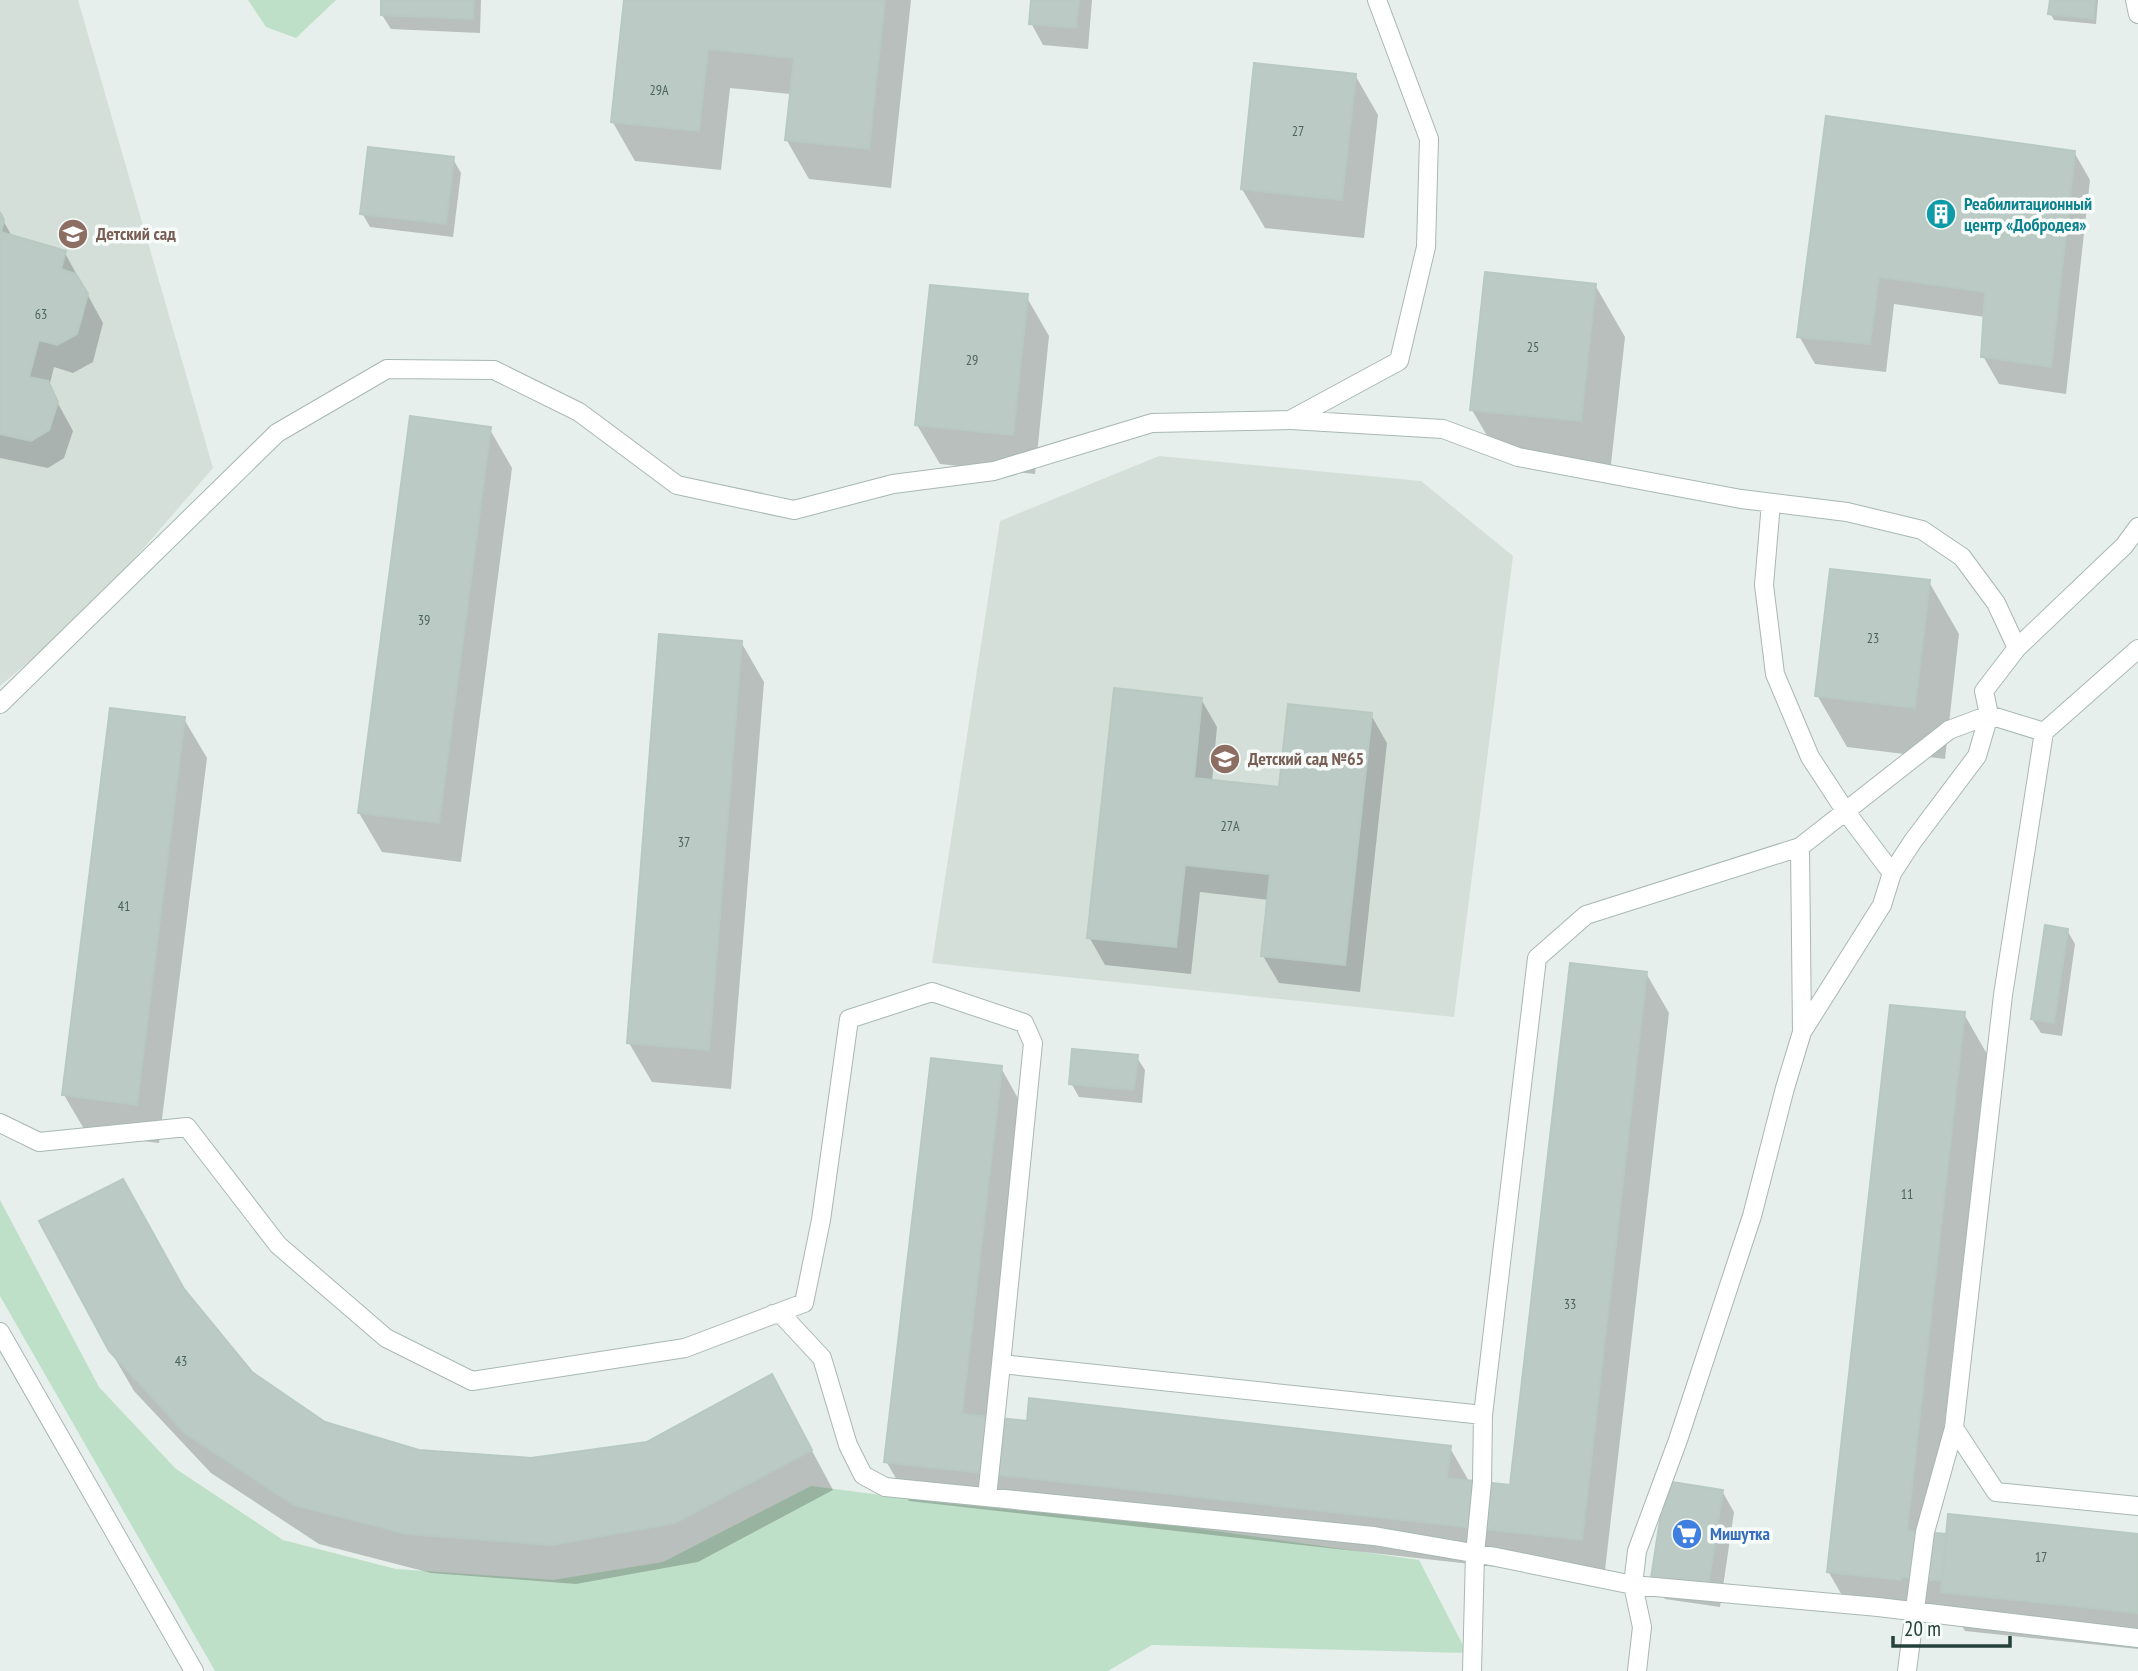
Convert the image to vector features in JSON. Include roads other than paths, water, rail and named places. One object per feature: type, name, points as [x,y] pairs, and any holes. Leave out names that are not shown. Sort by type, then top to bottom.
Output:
[{"type":"lane","points":[[1290,420],[1399,361],[1426,247],[1429,139],[1377,0]]},
{"type":"lane","points":[[2135,0],[2138,14]]},
{"type":"lane","points":[[0,704],[277,433],[387,369],[494,370],[579,412],[677,485],[794,510],[893,484],[995,471],[1152,423],[1290,420],[1443,429],[1518,457],[1741,499],[1847,512],[1922,530],[1962,557],[1996,603],[2017,648]]},
{"type":"lane","points":[[1771,503],[1764,584],[1775,674],[1810,757],[1892,873]]},
{"type":"lane","points":[[1637,1671],[1642,1627],[1633,1585],[1636,1550],[1678,1440],[1752,1216],[1802,1032],[1882,905],[1892,873],[1978,756],[1989,715],[1984,691],[2017,648],[2124,546],[2138,527]]},
{"type":"lane","points":[[1907,1671],[1925,1532],[1954,1427],[2003,995],[2044,732],[2138,649]]},
{"type":"lane","points":[[1472,1671],[1483,1415],[1537,958],[1587,915],[1800,847],[1949,730],[1989,715],[2044,732]]},
{"type":"lane","points":[[1800,847],[1802,1032]]},
{"type":"lane","points":[[0,1123],[39,1142],[187,1127],[278,1245],[386,1338],[472,1381],[685,1348],[804,1303],[821,1220],[849,1019],[932,992],[1024,1023],[1033,1043],[987,1497]]},
{"type":"lane","points":[[773,1314],[782,1315],[821,1358],[848,1445],[863,1475],[886,1487],[1374,1536],[1633,1585],[1916,1612],[2138,1638]]},
{"type":"lane","points":[[0,1332],[194,1671]]},
{"type":"lane","points":[[1001,1364],[1483,1415]]},
{"type":"lane","points":[[1954,1427],[1996,1492],[2138,1506]]},
{"type":"place","name":"Реабилитационный центр «Добродея»","points":[[1941,214]]},
{"type":"place","name":"Детский сад","points":[[73,234]]},
{"type":"place","name":"Детский сад №65","points":[[1225,759]]},
{"type":"place","name":"Мишутка","points":[[1687,1534]]}]
